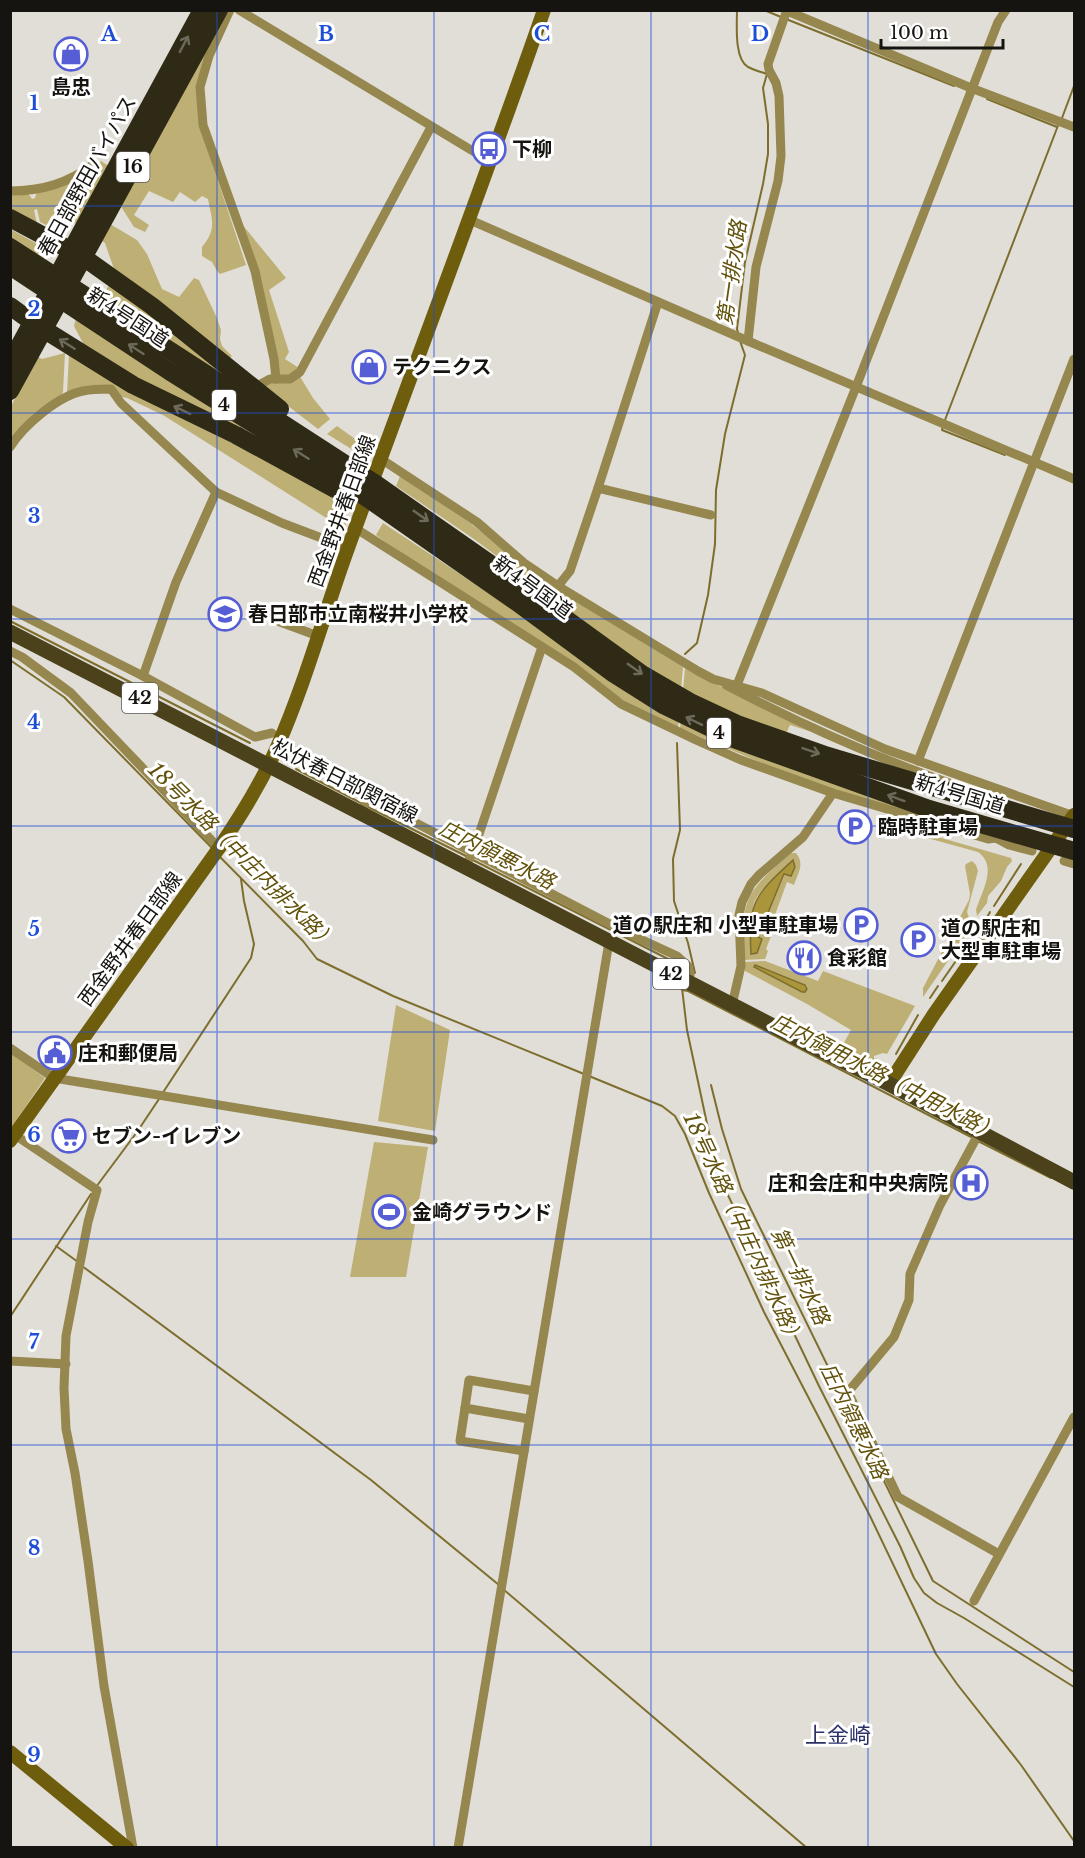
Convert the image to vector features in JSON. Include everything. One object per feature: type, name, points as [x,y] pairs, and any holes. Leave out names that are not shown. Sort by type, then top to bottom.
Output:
[{"type":"highway","name":"春日部野田バイパス","points":[[10,391],[38,326],[202,10]]},
{"type":"highway","name":"春日部野田バイパス","points":[[77,254],[219,10]]},
{"type":"highway","points":[[10,218],[77,254]]},
{"type":"highway","name":"新4号国道","points":[[10,247],[80,313],[368,495],[544,612],[692,703],[737,724],[828,756],[1025,815],[1072,821]]},
{"type":"highway","name":"4","points":[[77,254],[152,306],[297,423],[352,460],[368,495]]},
{"type":"highway","name":"新4号国道","points":[[10,266],[34,272],[98,305],[368,495]]},
{"type":"highway","points":[[10,306],[38,326],[149,394],[368,495],[503,599],[544,612]]},
{"type":"highway","name":"春日部野田バイパス","points":[[10,363],[38,326]]},
{"type":"highway","name":"新4号国道","points":[[544,612],[584,652],[640,692],[711,729],[1000,835],[1053,845],[1069,856]]},
{"type":"main road","name":"西金野井春日部線","points":[[13,1138],[219,848],[269,765],[298,695],[348,548],[470,220],[544,10]]},
{"type":"main road","name":"松伏春日部関宿線","points":[[10,632],[269,765],[363,807],[469,859],[609,942],[889,1084],[1074,1182]]},
{"type":"main road","points":[[889,1084],[934,1014],[1072,821]]},
{"type":"main road","points":[[10,1752],[127,1848]]},
{"type":"street","points":[[230,10],[209,56],[200,87],[202,125],[255,271],[274,359],[276,379]]},
{"type":"street","points":[[239,10],[491,162]]},
{"type":"street","points":[[737,684],[856,387],[971,88],[998,22],[1006,10]]},
{"type":"street","points":[[748,341],[756,267],[778,181],[781,156],[779,96],[768,64],[786,11],[971,88],[1074,127]]},
{"type":"street","points":[[254,388],[270,379],[290,379],[300,372],[430,126]]},
{"type":"street","points":[[10,191],[31,190],[63,182],[94,164]]},
{"type":"street","points":[[470,220],[748,341],[1074,478]]},
{"type":"street","points":[[544,612],[570,571],[658,302]]},
{"type":"street","points":[[918,761],[1074,359]]},
{"type":"street","points":[[10,447],[23,430],[65,397],[82,391],[111,389],[121,403],[216,492],[282,523],[348,548]]},
{"type":"street","points":[[381,459],[477,522],[524,563],[559,587],[713,679],[826,735],[987,797],[1025,815]]},
{"type":"street","points":[[598,488],[711,515]]},
{"type":"street","points":[[143,676],[176,582],[216,492]]},
{"type":"street","points":[[356,528],[574,667],[621,704],[696,741],[833,793],[987,839],[1000,835],[1009,845],[1032,851]]},
{"type":"street","points":[[10,609],[143,676],[255,737],[272,733]]},
{"type":"street","points":[[280,622],[318,636]]},
{"type":"street","points":[[542,647],[469,859],[677,956],[688,966],[690,975],[687,982]]},
{"type":"street","points":[[10,651],[22,657],[71,693],[219,848]]},
{"type":"street","points":[[713,679],[762,693],[885,748],[1072,821]]},
{"type":"street","points":[[732,1005],[740,977],[739,915],[742,902],[759,875],[821,818],[833,793]]},
{"type":"street","points":[[1069,856],[1074,864]]},
{"type":"street","points":[[458,1848],[609,942]]},
{"type":"street","points":[[10,1048],[54,1078],[433,1140]]},
{"type":"street","points":[[979,1133],[940,1206],[910,1274],[909,1300],[894,1337],[848,1392],[898,1497],[999,1554]]},
{"type":"street","points":[[13,1138],[97,1190],[88,1222],[66,1336],[64,1388],[66,1429],[75,1473],[104,1686],[133,1848]]},
{"type":"street","points":[[10,1361],[66,1364]]},
{"type":"street","points":[[524,1451],[460,1441],[465,1408],[470,1380],[534,1391]]},
{"type":"street","points":[[465,1408],[530,1419]]},
{"type":"street","points":[[974,1601],[1074,1417]]},
{"type":"shaded area","points":[[222,17],[203,83],[207,148],[246,265],[220,274],[212,262],[202,256],[202,247],[212,229],[208,199],[202,196],[195,202],[180,192],[173,202],[149,191],[134,215],[149,225],[145,232],[134,227],[120,205]]},
{"type":"shaded area","points":[[101,161],[110,167],[77,223],[50,227],[40,222],[37,209],[34,210],[37,224],[11,210],[11,192],[28,193],[32,199],[35,198],[37,191],[77,179]]},
{"type":"shaded area","points":[[241,223],[286,278],[269,290],[289,352],[285,359],[299,368],[296,373],[281,378]]},
{"type":"shaded area","points":[[110,224],[137,240],[147,254],[162,289],[179,297],[194,278],[199,280],[221,330],[222,346],[232,356],[229,359],[114,269],[105,243],[101,240]]},
{"type":"shaded area","points":[[10,229],[43,247],[44,255],[39,253],[37,256],[11,238]]},
{"type":"shaded area","points":[[110,283],[240,385],[106,302],[109,297],[104,294]]},
{"type":"shaded area","points":[[76,318],[254,433],[180,403],[85,347],[74,326]]},
{"type":"shaded area","points":[[65,353],[61,396],[11,442],[11,406],[38,357],[42,359]]},
{"type":"shaded area","points":[[69,354],[342,502],[348,518],[340,542],[328,519],[163,415],[118,396],[112,387],[67,393]]},
{"type":"shaded area","points":[[299,375],[313,398],[330,419],[318,429],[262,386]]},
{"type":"shaded area","points":[[337,426],[365,446],[353,450],[327,434]]},
{"type":"shaded area","points":[[400,476],[470,523],[557,589],[556,594],[549,595],[474,539],[396,486]]},
{"type":"shaded area","points":[[383,523],[679,719],[678,727],[623,700],[384,541],[376,535]]},
{"type":"shaded area","points":[[562,593],[683,667],[681,690],[562,605],[559,599]]},
{"type":"shaded area","points":[[685,668],[812,732],[790,725],[785,736],[683,691]]},
{"type":"shaded area","points":[[681,720],[932,816],[895,810],[771,767],[680,728]]},
{"type":"shaded area","points":[[893,824],[1011,858],[1012,861],[977,916],[976,910],[985,887],[988,871],[984,858],[978,852],[891,828]]},
{"type":"shaded area","points":[[791,853],[796,853],[799,857],[800,869],[794,885],[787,882],[768,934],[771,936],[765,959],[744,960],[745,909],[749,898],[764,878]],"holes":[[[793,861],[795,867],[791,876],[785,874],[758,937],[753,915],[758,895]]]},
{"type":"shaded area","points":[[793,860],[795,867],[791,876],[784,874],[758,937],[762,939],[757,953],[751,954],[751,922],[757,900],[770,882]]},
{"type":"shaded area","points":[[972,861],[978,871],[967,912],[972,926],[923,997],[923,988],[969,900],[965,866]]},
{"type":"shaded area","points":[[765,961],[818,981],[823,971],[915,1006],[887,1054],[874,1056],[877,1061],[870,1063],[840,1050],[851,1030],[745,971],[744,962]],"holes":[[[755,965],[807,986],[802,992]]]},
{"type":"shaded area","points":[[755,965],[805,985],[807,989],[802,992],[754,967]]},
{"type":"shaded area","points":[[396,1005],[450,1030],[435,1131],[378,1121]]},
{"type":"shaded area","points":[[11,1053],[45,1078],[11,1128]]},
{"type":"shaded area","name":"金崎グラウンド","points":[[374,1142],[428,1147],[406,1277],[350,1277]]},
{"type":"waterway","name":"第一排水路","points":[[737,10],[737,41],[740,57],[748,67],[767,74],[763,88],[768,124],[768,154],[745,262],[738,333]]},
{"type":"waterway","points":[[764,10],[781,17]]},
{"type":"waterway","points":[[786,19],[954,86]]},
{"type":"waterway","points":[[1062,118],[1074,86]]},
{"type":"waterway","points":[[987,99],[1057,127]]},
{"type":"waterway","points":[[945,420],[1059,123]]},
{"type":"waterway","name":"第一排水路","points":[[685,654],[697,643],[708,595],[715,544],[716,490],[725,434],[745,355],[740,341]]},
{"type":"waterway","points":[[943,426],[942,430],[1005,455]]},
{"type":"waterway","name":"庄内領悪水路","points":[[10,621],[250,743]]},
{"type":"waterway","name":"18号水路（中庄内排水路）","points":[[10,660],[64,697],[212,848]]},
{"type":"waterway","name":"第一排水路","points":[[677,743],[680,830],[673,859],[674,901],[695,973]]},
{"type":"waterway","name":"庄内領悪水路","points":[[296,769],[361,803]]},
{"type":"waterway","name":"庄内領悪水路","points":[[366,806],[468,857]]},
{"type":"waterway","name":"18号水路（中庄内排水路）","points":[[220,857],[303,941],[317,959],[393,996],[584,1074]]},
{"type":"waterway","name":"庄内領悪水路","points":[[473,860],[678,964],[679,971]]},
{"type":"waterway","points":[[994,906],[1021,864]]},
{"type":"waterway","points":[[162,1094],[251,958],[254,944],[241,879]]},
{"type":"waterway","points":[[986,919],[990,912]]},
{"type":"waterway","points":[[942,981],[976,932]]},
{"type":"waterway","points":[[930,998],[938,986]]},
{"type":"waterway","name":"庄内領悪水路","points":[[682,988],[687,1030],[706,1119],[715,1159],[726,1191],[914,1578],[924,1593],[937,1603],[1074,1687]]},
{"type":"waterway","name":"庄内領用水路（中用水路）","points":[[682,990],[688,991],[973,1138]]},
{"type":"waterway","points":[[896,1054],[918,1015]]},
{"type":"waterway","name":"18号水路（中庄内排水路）","points":[[589,1076],[662,1106],[675,1116],[764,1312],[870,1516],[936,1654],[1021,1765],[1074,1841]]},
{"type":"waterway","name":"第一排水路","points":[[711,1085],[741,1189],[933,1581],[1074,1672]]},
{"type":"waterway","points":[[96,1187],[159,1099]]},
{"type":"waterway","name":"庄内領用水路（中用水路）","points":[[978,1141],[1051,1178]]},
{"type":"waterway","points":[[10,1317],[91,1194]]},
{"type":"waterway","points":[[56,1246],[78,1262]]},
{"type":"waterway","points":[[82,1266],[371,1480],[499,1585]]},
{"type":"waterway","points":[[503,1589],[807,1848]]},
{"type":"place","name":"島忠","points":[[71,54]]},
{"type":"place","name":"下柳","points":[[489,149]]},
{"type":"place","name":"テクニクス","points":[[369,367]]},
{"type":"place","name":"春日部市立南桜井小学校","points":[[225,614]]},
{"type":"place","name":"臨時駐車場","points":[[855,827]]},
{"type":"place","name":"道の駅庄和 小型車駐車場","points":[[861,925]]},
{"type":"place","name":"道の駅庄和 大型車駐車場","points":[[918,940]]},
{"type":"place","name":"食彩館","points":[[804,958]]},
{"type":"place","name":"庄和郵便局","points":[[55,1053]]},
{"type":"place","name":"セブン-イレブン","points":[[69,1136]]},
{"type":"place","name":"庄和会庄和中央病院","points":[[971,1183]]},
{"type":"place","name":"金崎グラウンド","points":[[389,1212]]},
{"type":"district","name":"上金崎","points":[[838,1735]]}]
